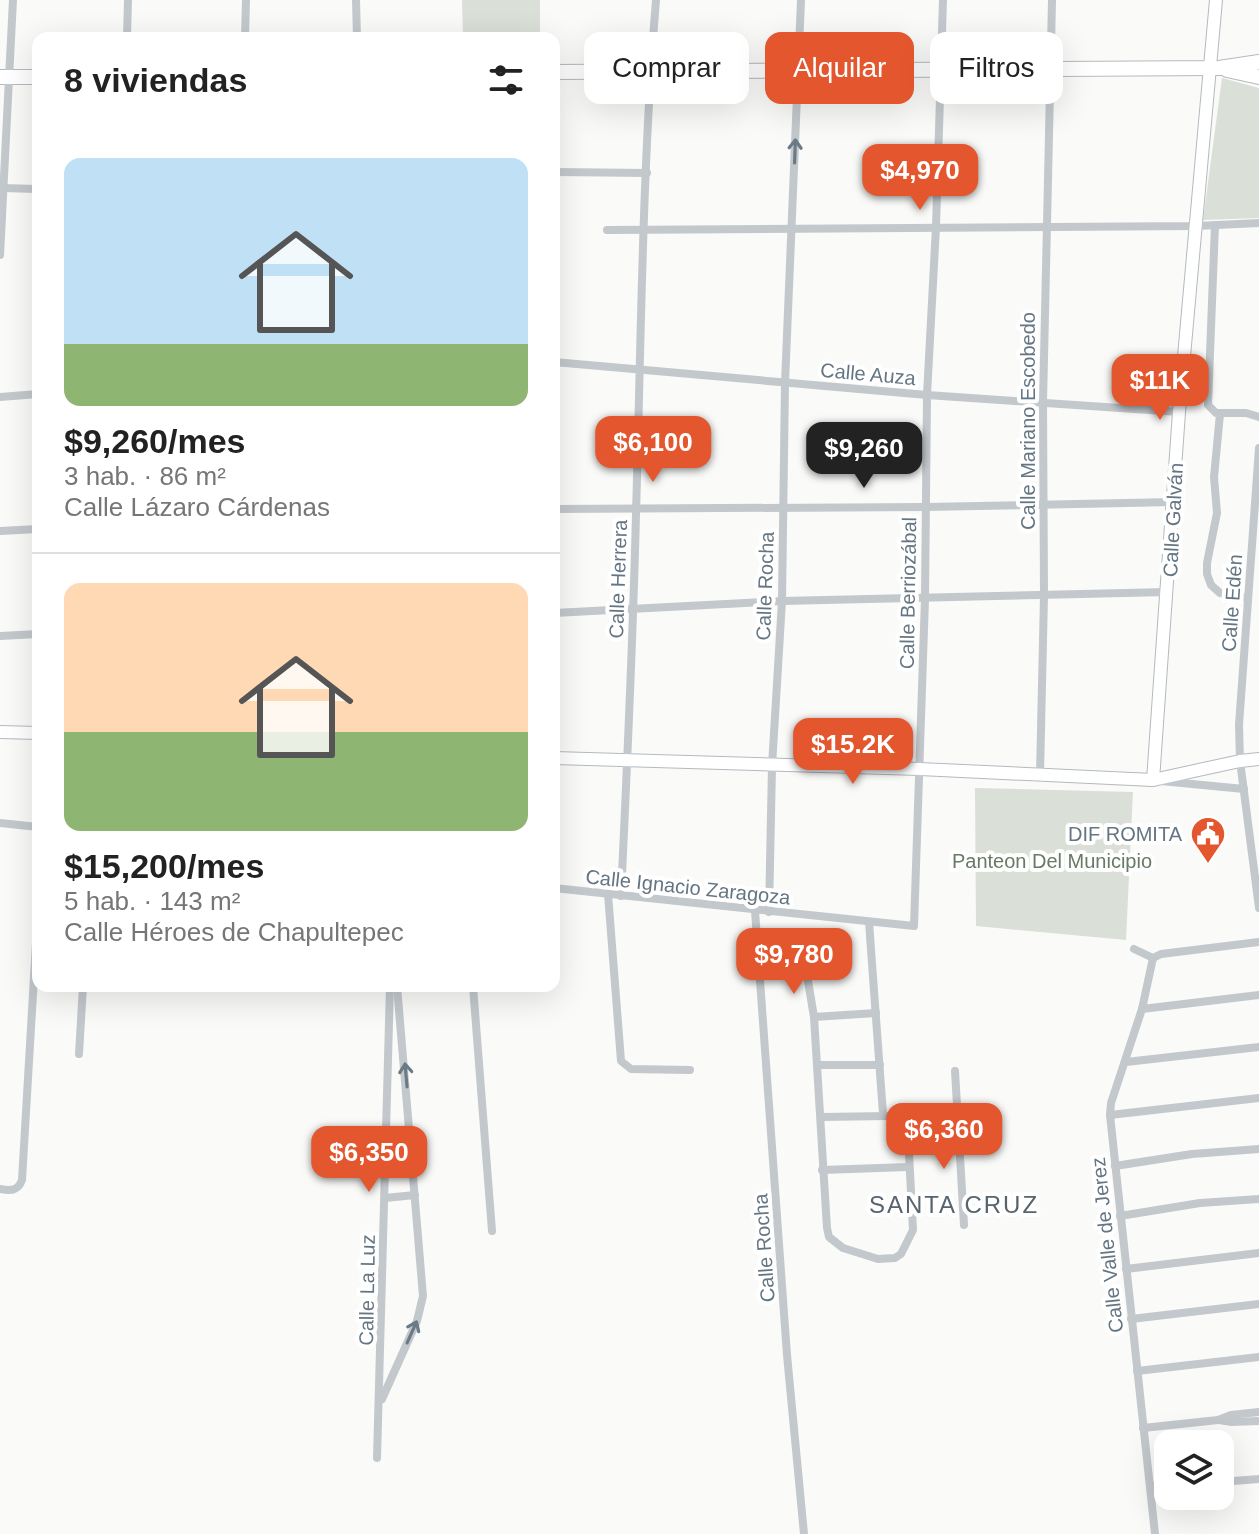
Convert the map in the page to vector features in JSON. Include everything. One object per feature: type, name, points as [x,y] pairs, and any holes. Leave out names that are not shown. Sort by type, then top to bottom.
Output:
[{"type":"main road","points":[[1063,69],[1214,68],[1259,62]]},
{"type":"main road","points":[[1214,68],[1259,77]]},
{"type":"main road","points":[[560,72],[584,72]]},
{"type":"main road","points":[[5,77],[32,77]]},
{"type":"street","points":[[0,255],[5,77],[13,0]]},
{"type":"street","points":[[127,32],[128,0]]},
{"type":"street","points":[[245,32],[246,0]]},
{"type":"street","points":[[356,0],[357,32]]},
{"type":"street","name":"Calle Herrera","points":[[653,32],[656,0]]},
{"type":"street","name":"Calle Rocha","points":[[800,32],[801,0]]},
{"type":"street","name":"Calle Berriozábal","points":[[942,32],[943,0]]},
{"type":"street","name":"Calle Mariano Escobedo","points":[[1052,0],[1052,32]]},
{"type":"street","name":"Calle Galván","points":[[1153,780],[1179,412],[1214,68],[1216,0]]},
{"type":"street","name":"Calle Herrera","points":[[621,896],[634,610],[638,371],[649,104]]},
{"type":"street","name":"Calle Rocha","points":[[769,912],[772,766],[782,601],[785,383],[798,104]]},
{"type":"street","name":"Calle Berriozábal","points":[[914,926],[925,599],[927,395],[940,104]]},
{"type":"street","name":"Calle Mariano Escobedo","points":[[1040,774],[1044,596],[1043,403],[1050,104]]},
{"type":"street","points":[[560,172],[647,173]]},
{"type":"street","points":[[2,188],[32,189]]},
{"type":"street","points":[[607,230],[1259,223]]},
{"type":"street","points":[[1215,225],[1207,400],[1211,410],[1220,414],[1246,413],[1259,417]]},
{"type":"street","name":"Calle Auza","points":[[560,363],[927,395],[1179,412]]},
{"type":"street","points":[[0,397],[32,394]]},
{"type":"street","points":[[1220,414],[1214,477],[1217,513],[1207,574],[1211,585],[1220,593],[1248,598]]},
{"type":"street","name":"Calle Edén","points":[[1259,448],[1239,725],[1244,789],[1255,836],[1259,908]]},
{"type":"street","points":[[560,509],[1174,502]]},
{"type":"street","points":[[0,531],[32,529]]},
{"type":"street","points":[[560,613],[782,601],[1168,592]]},
{"type":"street","points":[[0,636],[32,634]]},
{"type":"street","points":[[0,732],[32,733]]},
{"type":"street","points":[[560,758],[1040,774],[1244,789]]},
{"type":"street","points":[[1153,780],[1259,759]]},
{"type":"street","points":[[0,823],[32,826]]},
{"type":"street","name":"Calle Ignacio Zaragoza","points":[[560,889],[914,926]]},
{"type":"street","points":[[608,894],[621,1061],[631,1069],[690,1070]]},
{"type":"street","name":"Calle Rocha","points":[[755,911],[787,1355],[804,1534]]},
{"type":"street","points":[[869,922],[883,1114]]},
{"type":"street","points":[[1134,949],[1153,958],[1161,954],[1259,942]]},
{"type":"street","name":"Calle Valle de Jerez","points":[[1153,958],[1142,1009],[1111,1103],[1110,1115],[1155,1534]]},
{"type":"street","points":[[806,969],[814,1017],[827,1228],[829,1237],[843,1248],[878,1259],[895,1258],[901,1254],[913,1230],[907,1115]]},
{"type":"street","points":[[0,1189],[14,1190],[22,1180],[34,992]]},
{"type":"street","points":[[79,1054],[83,992]]},
{"type":"street","name":"Calle La Luz","points":[[377,1458],[390,992]]},
{"type":"street","name":"Calle La Luz","points":[[380,1403],[422,1308],[423,1282],[398,992]]},
{"type":"street","points":[[473,992],[492,1231]]},
{"type":"street","points":[[1142,1009],[1259,995]]},
{"type":"street","points":[[814,1017],[876,1013]]},
{"type":"street","points":[[387,1048],[404,1047]]},
{"type":"street","points":[[1126,1062],[1259,1047]]},
{"type":"street","points":[[817,1065],[880,1065]]},
{"type":"street","points":[[955,1071],[964,1225]]},
{"type":"street","points":[[1110,1115],[1259,1098]]},
{"type":"street","points":[[821,1117],[956,1115]]},
{"type":"street","points":[[1115,1166],[1192,1154],[1259,1149]]},
{"type":"street","points":[[822,1170],[908,1167]]},
{"type":"street","points":[[385,1198],[415,1195]]},
{"type":"street","points":[[1120,1216],[1200,1203],[1259,1199]]},
{"type":"street","points":[[1126,1269],[1259,1253]]},
{"type":"street","points":[[1131,1319],[1259,1304]]},
{"type":"street","points":[[1137,1371],[1259,1357]]},
{"type":"street","points":[[1218,1420],[1231,1415],[1259,1412]]},
{"type":"street","points":[[1143,1428],[1218,1420],[1259,1421]]},
{"type":"street","points":[[1234,1481],[1259,1479]]},
{"type":"street","points":[[1150,1486],[1154,1486]]},
{"type":"green space","points":[[462,0],[540,0],[540,32],[463,32]]},
{"type":"green space","points":[[1222,78],[1259,88],[1259,218],[1203,220]]},
{"type":"green space","name":"Panteon Del Municipio","points":[[975,788],[1133,792],[1126,940],[976,926]]},
{"type":"place","name":"DIF ROMITA","points":[[1208,865]]},
{"type":"district","name":"SANTA CRUZ","points":[[954,1204]]}]
